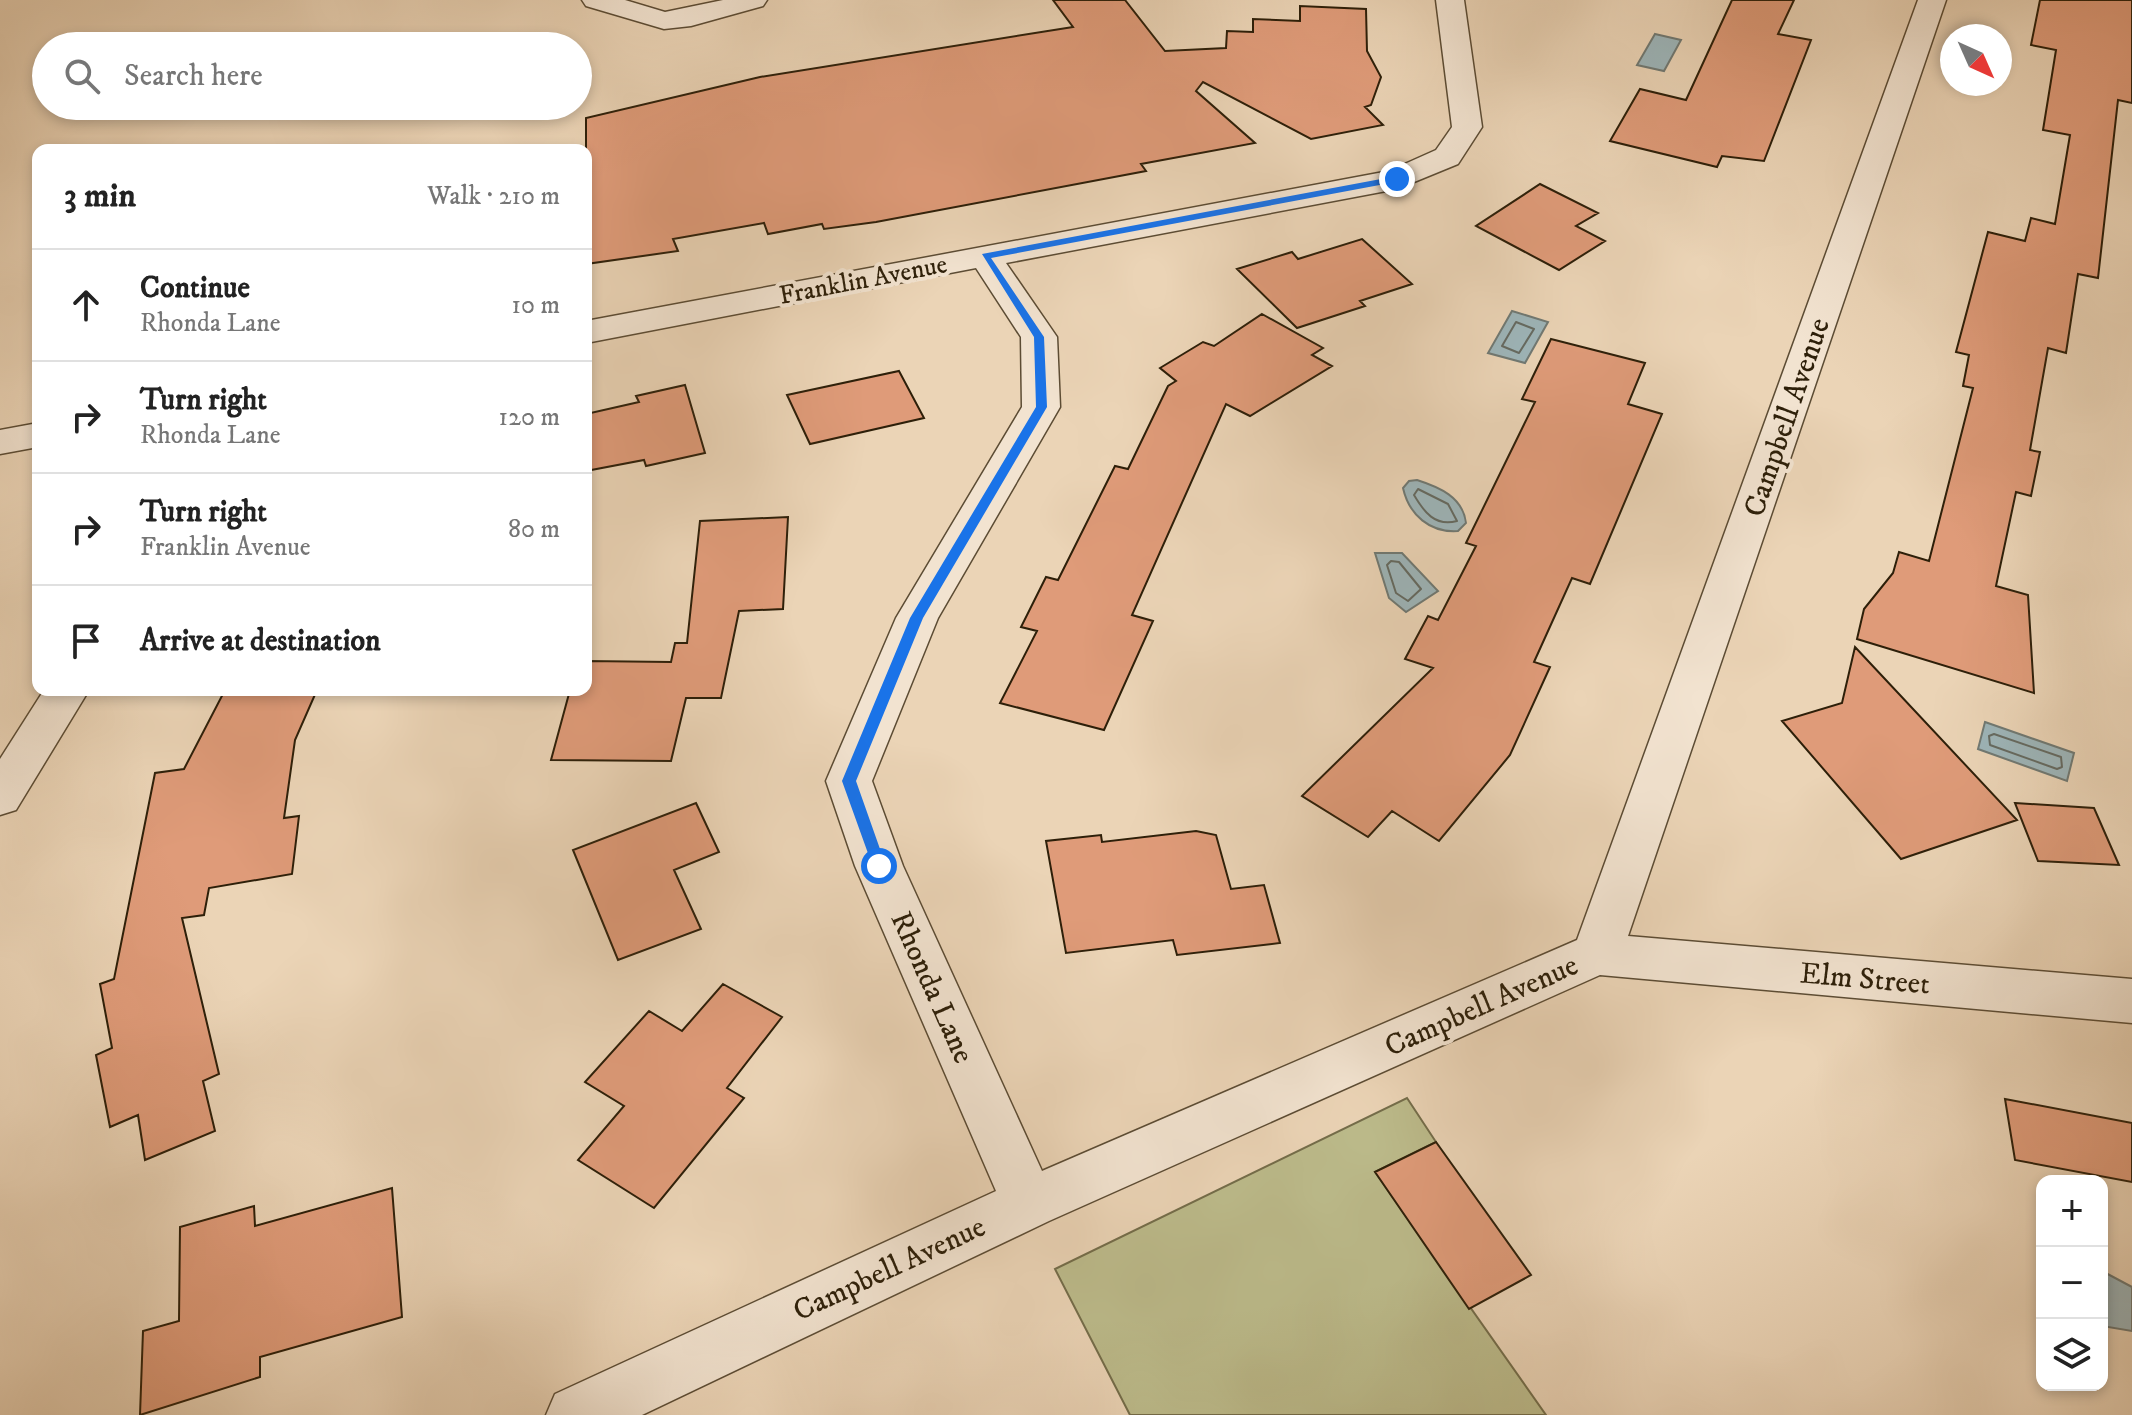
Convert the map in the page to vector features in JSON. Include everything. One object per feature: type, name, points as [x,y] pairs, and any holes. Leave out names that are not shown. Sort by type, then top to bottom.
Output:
[{"type":"street","points":[[596,0],[664,21],[691,18],[753,0]]},
{"type":"street","name":"Franklin Avenue","points":[[592,331],[1397,179],[1447,157],[1467,127],[1450,0]]},
{"type":"street","name":"Campbell Avenue","points":[[576,1415],[1029,1203],[1597,954],[1932,0]]},
{"type":"street","name":"Rhonda Lane","points":[[985,256],[1039,337],[1041,407],[917,618],[849,781],[879,866],[1029,1203]]},
{"type":"street","points":[[0,442],[32,436]]},
{"type":"street","points":[[0,797],[63,696]]},
{"type":"street","name":"Elm Street","points":[[1597,954],[2132,1001]]},
{"type":"shaded area","points":[[1407,1098],[1436,1142],[1375,1172],[1546,1415],[1130,1415],[1055,1269]]},
{"type":"water","points":[[1655,34],[1681,40],[1664,71],[1637,65]]},
{"type":"water","points":[[1512,311],[1548,322],[1525,363],[1488,353]]},
{"type":"water","points":[[1417,480],[1449,494],[1460,506],[1466,523],[1458,531],[1438,529],[1416,514],[1403,488],[1409,481]]},
{"type":"water","points":[[1375,553],[1402,553],[1438,591],[1406,612],[1389,598]]},
{"type":"water","points":[[1985,722],[2074,753],[2067,781],[1978,749]]},
{"type":"water","points":[[2108,1274],[2132,1287],[2132,1331],[2108,1327]]},
{"type":"building","points":[[1053,0],[1125,0],[1165,51],[1226,48],[1227,31],[1253,32],[1253,19],[1300,21],[1300,6],[1366,9],[1367,51],[1381,77],[1371,105],[1365,107],[1383,125],[1311,139],[1203,82],[1196,91],[1255,143],[1141,164],[1146,171],[876,222],[824,229],[822,224],[768,234],[764,223],[673,239],[678,251],[592,263],[592,144],[586,144],[586,120],[592,120],[592,117],[760,77],[1073,27]]},
{"type":"building","points":[[1732,0],[1794,0],[1778,34],[1811,40],[1764,161],[1722,156],[1717,167],[1610,141],[1640,89],[1686,100]]},
{"type":"building","points":[[2040,0],[2132,0],[2132,103],[2118,100],[2098,278],[2078,274],[2066,353],[2048,348],[2030,450],[2040,452],[2031,496],[2016,492],[1996,586],[2028,595],[2034,693],[1857,639],[1864,609],[1893,573],[1899,552],[1929,561],[1973,388],[1963,386],[1969,355],[1956,352],[1988,232],[2025,241],[2031,218],[2055,224],[2070,135],[2043,130],[2056,50],[2031,45]]},
{"type":"building","points":[[1540,184],[1598,213],[1576,226],[1605,241],[1559,270],[1476,226]]},
{"type":"building","points":[[1362,239],[1412,284],[1360,301],[1365,306],[1297,328],[1237,269],[1292,252],[1298,259]]},
{"type":"building","points":[[1262,314],[1323,348],[1312,355],[1332,366],[1250,416],[1226,404],[1132,615],[1153,621],[1104,730],[1000,703],[1037,631],[1021,627],[1046,577],[1058,580],[1115,466],[1128,469],[1168,386],[1176,381],[1160,368],[1203,342],[1214,346]]},
{"type":"building","points":[[1551,339],[1645,363],[1628,404],[1662,414],[1590,584],[1572,578],[1534,662],[1550,667],[1510,755],[1439,841],[1392,811],[1368,837],[1302,796],[1433,668],[1405,659],[1428,616],[1438,620],[1476,546],[1466,543],[1535,402],[1522,399]]},
{"type":"building","points":[[899,371],[924,418],[810,444],[787,395]]},
{"type":"building","points":[[685,385],[705,453],[646,466],[644,460],[592,470],[592,413],[639,402],[636,396]]},
{"type":"building","points":[[788,517],[783,609],[739,611],[721,698],[686,698],[671,761],[551,760],[568,696],[592,696],[592,661],[671,662],[675,643],[687,643],[700,521]]},
{"type":"building","points":[[1855,647],[2017,820],[1901,859],[1782,721],[1842,703]]},
{"type":"building","points":[[222,696],[314,696],[295,740],[284,818],[299,816],[292,874],[209,888],[204,915],[182,918],[219,1074],[203,1081],[215,1131],[145,1160],[138,1115],[110,1127],[96,1055],[112,1048],[100,984],[114,979],[155,773],[184,769]]},
{"type":"building","points":[[696,803],[719,852],[674,870],[701,929],[618,960],[573,850]]},
{"type":"building","points":[[2015,803],[2094,808],[2119,865],[2038,861]]},
{"type":"building","points":[[1196,831],[1216,835],[1231,889],[1264,885],[1280,943],[1177,955],[1173,940],[1066,953],[1046,841],[1101,835],[1102,842]]},
{"type":"building","points":[[723,984],[782,1017],[727,1088],[744,1098],[654,1208],[578,1160],[624,1106],[585,1082],[649,1011],[682,1031]]},
{"type":"building","points":[[2005,1099],[2132,1123],[2132,1182],[2108,1175],[2015,1160]]},
{"type":"building","points":[[1436,1142],[1531,1275],[1469,1309],[1375,1172]]},
{"type":"building","points":[[392,1188],[402,1317],[260,1357],[260,1377],[140,1415],[143,1331],[179,1321],[180,1227],[254,1206],[255,1226]]},
{"type":"route","points":[[879,866],[849,781],[917,618],[1041,407],[1039,337],[985,256],[1397,179]]}]
